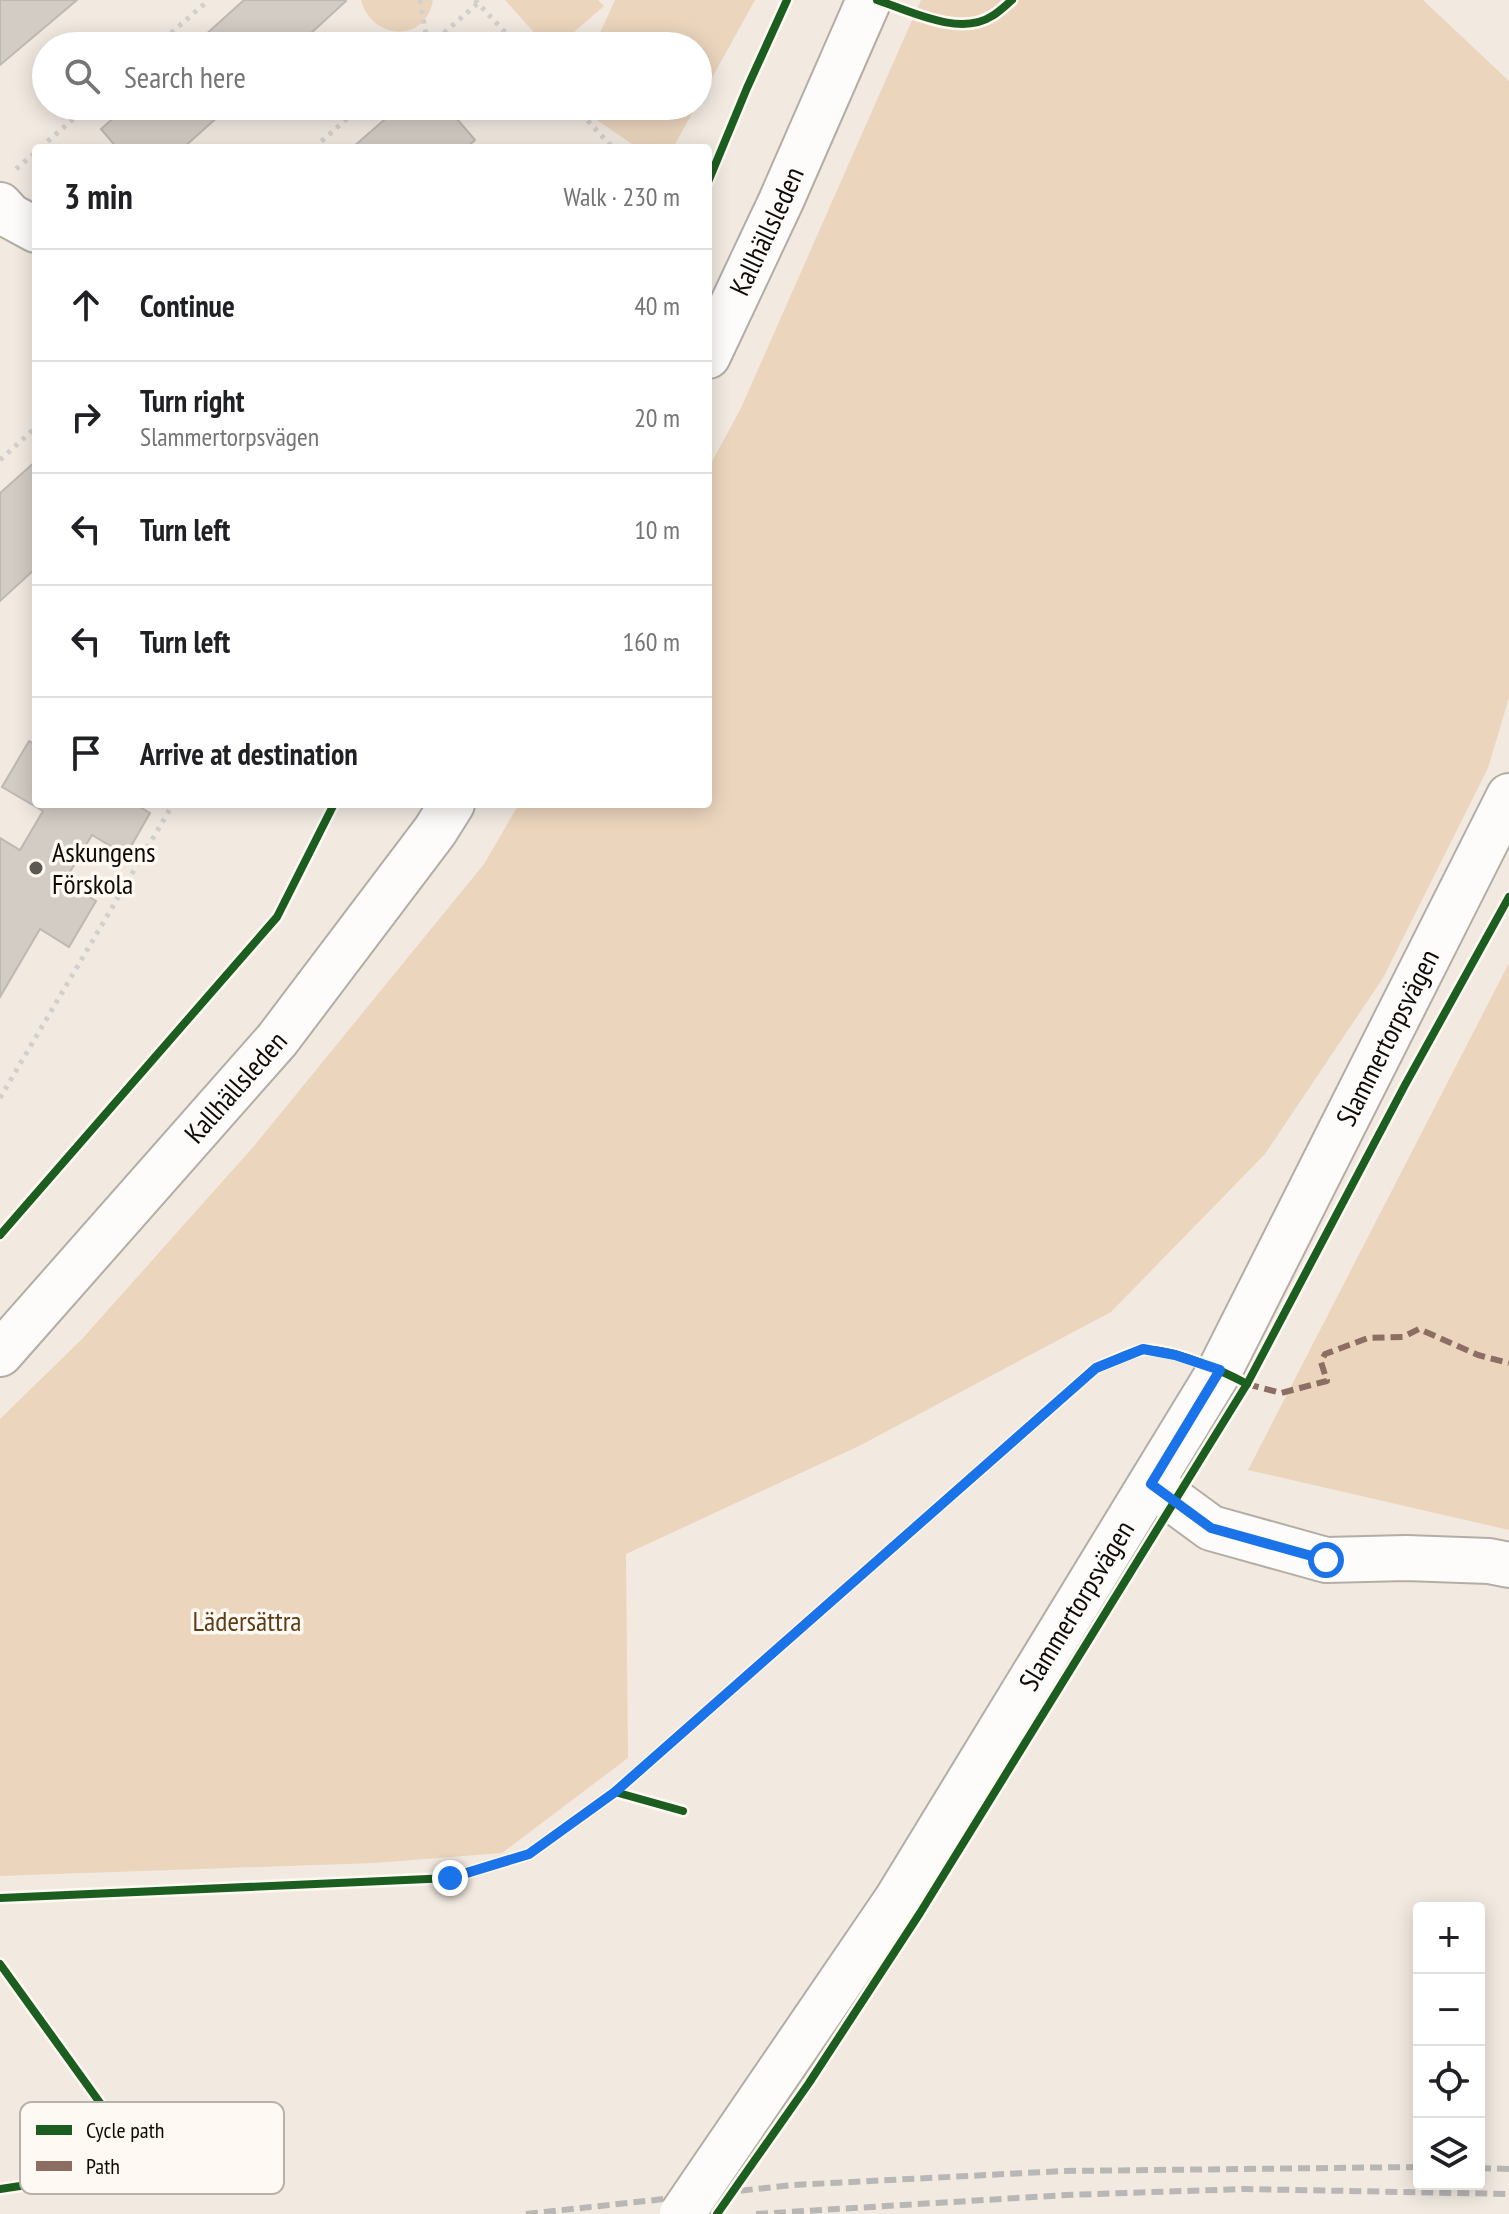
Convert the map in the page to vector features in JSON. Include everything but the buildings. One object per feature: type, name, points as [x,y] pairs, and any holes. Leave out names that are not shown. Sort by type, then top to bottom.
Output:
[{"type":"street","name":"Kallhällsleden","points":[[824,106],[853,0]]},
{"type":"street","name":"Kallhällsleden","points":[[712,347],[824,106],[869,0]]},
{"type":"street","points":[[0,205],[10,216],[32,228]]},
{"type":"street","name":"Slammertorpsvägen","points":[[682,2214],[897,1899],[1220,1370],[1509,796]]},
{"type":"street","name":"Kallhällsleden","points":[[0,1354],[277,1040],[449,808]]},
{"type":"street","points":[[1151,1484],[1211,1528],[1326,1560],[1406,1558],[1489,1561],[1509,1565]]},
{"type":"path","points":[[172,32],[209,0]]},
{"type":"path","points":[[420,0],[426,32]]},
{"type":"path","points":[[444,32],[476,2],[505,32]]},
{"type":"path","points":[[45,144],[72,120]]},
{"type":"path","points":[[318,144],[345,120]]},
{"type":"path","points":[[587,120],[609,144]]},
{"type":"path","points":[[0,460],[32,431]]},
{"type":"path","points":[[0,1098],[171,808]]},
{"type":"green space","points":[[361,0],[433,0],[420,24],[398,32],[376,23],[367,14]]},
{"type":"green space","points":[[505,0],[598,0],[604,6],[574,32],[534,32]]},
{"type":"green space","points":[[615,0],[755,0],[712,78],[712,32],[600,32]]},
{"type":"green space","name":"Lädersättra","points":[[921,0],[1423,0],[1509,81],[1509,698],[1488,768],[1383,978],[1265,1154],[1111,1312],[859,1446],[626,1554],[628,1758],[502,1853],[374,1863],[0,1876],[0,1419],[82,1339],[254,1146],[484,864],[517,808],[712,808],[712,462],[741,408]]},
{"type":"green space","points":[[597,120],[688,120],[675,144],[632,144]]},
{"type":"green space","points":[[1509,963],[1509,1530],[1248,1470]]},
{"type":"railway","points":[[526,2214],[793,2185],[1064,2171],[1413,2167]]},
{"type":"railway","points":[[1485,2168],[1509,2169]]},
{"type":"railway","points":[[756,2214],[1066,2195],[1244,2189],[1509,2194]]},
{"type":"marked path","points":[[1247,1384],[1281,1393],[1327,1381],[1321,1362],[1325,1354],[1368,1338],[1403,1337],[1419,1329],[1478,1355],[1509,1363]]},
{"type":"cycle path","points":[[712,172],[787,0]]},
{"type":"cycle path","points":[[877,0],[935,20],[965,24],[992,16],[1012,0]]},
{"type":"cycle path","points":[[0,1235],[277,917],[332,808]]},
{"type":"cycle path","points":[[717,2214],[809,2083],[920,1913],[1247,1384],[1405,1085],[1509,897]]},
{"type":"cycle path","points":[[615,1792],[1096,1368],[1132,1353],[1155,1350],[1197,1361],[1247,1384]]},
{"type":"cycle path","points":[[0,1898],[450,1878],[529,1854],[615,1792],[683,1811]]},
{"type":"cycle path","points":[[0,1964],[99,2102]]},
{"type":"cycle path","points":[[0,2189],[20,2186]]},
{"type":"place","name":"Askungens Förskola","points":[[36,868]]},
{"type":"route","points":[[450,1878],[529,1854],[615,1792],[1096,1368],[1143,1349],[1175,1355],[1220,1370],[1151,1484],[1211,1528],[1326,1560]]}]
